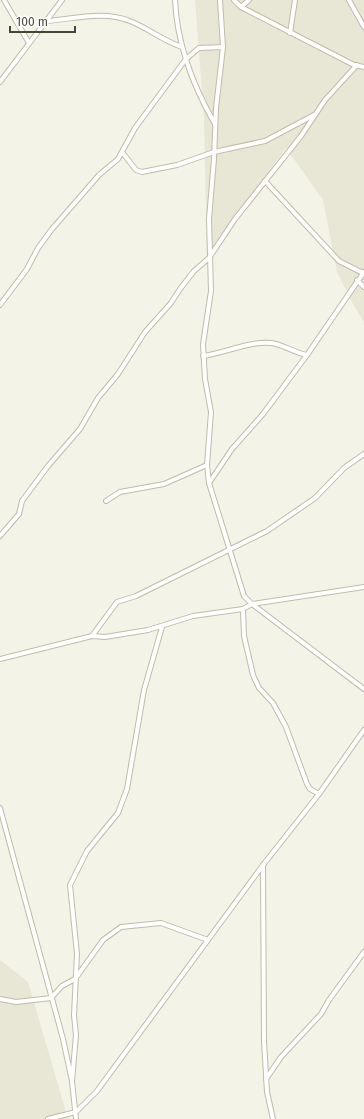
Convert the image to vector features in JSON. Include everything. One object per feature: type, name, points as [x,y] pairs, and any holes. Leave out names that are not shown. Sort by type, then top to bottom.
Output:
[{"type":"street","points":[[4,0],[29,43]]},
{"type":"street","points":[[0,82],[62,0]]},
{"type":"street","points":[[175,0],[176,24],[186,60],[215,124]]},
{"type":"street","points":[[220,0],[223,47],[215,124],[209,219],[211,291],[203,356],[211,412],[207,465],[209,483],[240,589],[244,596],[252,604],[364,689]]},
{"type":"street","points":[[234,0],[241,7],[290,33],[364,67]]},
{"type":"street","points":[[241,7],[249,0]]},
{"type":"street","points":[[290,33],[295,0]]},
{"type":"street","points":[[349,0],[364,27]]},
{"type":"street","points":[[47,21],[97,16],[129,20],[182,47]]},
{"type":"street","points":[[0,305],[27,269],[38,248],[52,229],[89,186],[113,164],[122,152],[135,128],[186,60],[199,48],[223,47]]},
{"type":"street","points":[[0,536],[19,514],[26,496],[48,466],[80,429],[98,398],[118,374],[145,332],[171,303],[194,271],[209,258],[235,219],[301,136],[337,85],[357,65]]},
{"type":"street","points":[[122,152],[136,170],[142,172],[177,165],[214,152],[265,141],[315,115]]},
{"type":"street","points":[[209,483],[232,449],[263,414],[307,356],[357,280],[364,272],[339,261],[265,181]]},
{"type":"street","points":[[357,280],[364,287]]},
{"type":"street","points":[[203,356],[220,354],[264,343],[273,343],[307,356]]},
{"type":"street","points":[[92,636],[117,602],[136,596],[228,549],[267,531],[315,498],[344,468],[364,454]]},
{"type":"street","points":[[106,501],[120,492],[164,484],[207,465]]},
{"type":"street","points":[[0,659],[92,636],[105,637],[162,626],[193,616],[243,609],[252,604],[364,587]]},
{"type":"street","points":[[243,609],[246,647],[256,683],[273,703],[286,727],[307,784],[310,789],[319,794]]},
{"type":"street","points":[[72,1082],[76,1035],[75,979],[77,954],[70,885],[87,851],[118,813],[127,790],[144,690],[162,626]]},
{"type":"street","points":[[48,1119],[76,1112],[97,1091],[263,865],[319,794],[364,730]]},
{"type":"street","points":[[0,808],[72,1082],[76,1119]]},
{"type":"street","points":[[263,865],[264,1041],[269,1106],[273,1119]]},
{"type":"street","points":[[0,999],[16,1002],[51,998],[62,986],[75,979],[103,940],[121,927],[161,923],[208,940]]},
{"type":"street","points":[[266,1079],[281,1056],[321,1014],[329,1000],[364,952]]},
{"type":"shaded area","points":[[195,0],[364,0],[364,322],[337,272],[323,200],[286,148],[207,256],[204,118]]},
{"type":"shaded area","points":[[0,960],[28,982],[68,1119],[0,1119]]}]
